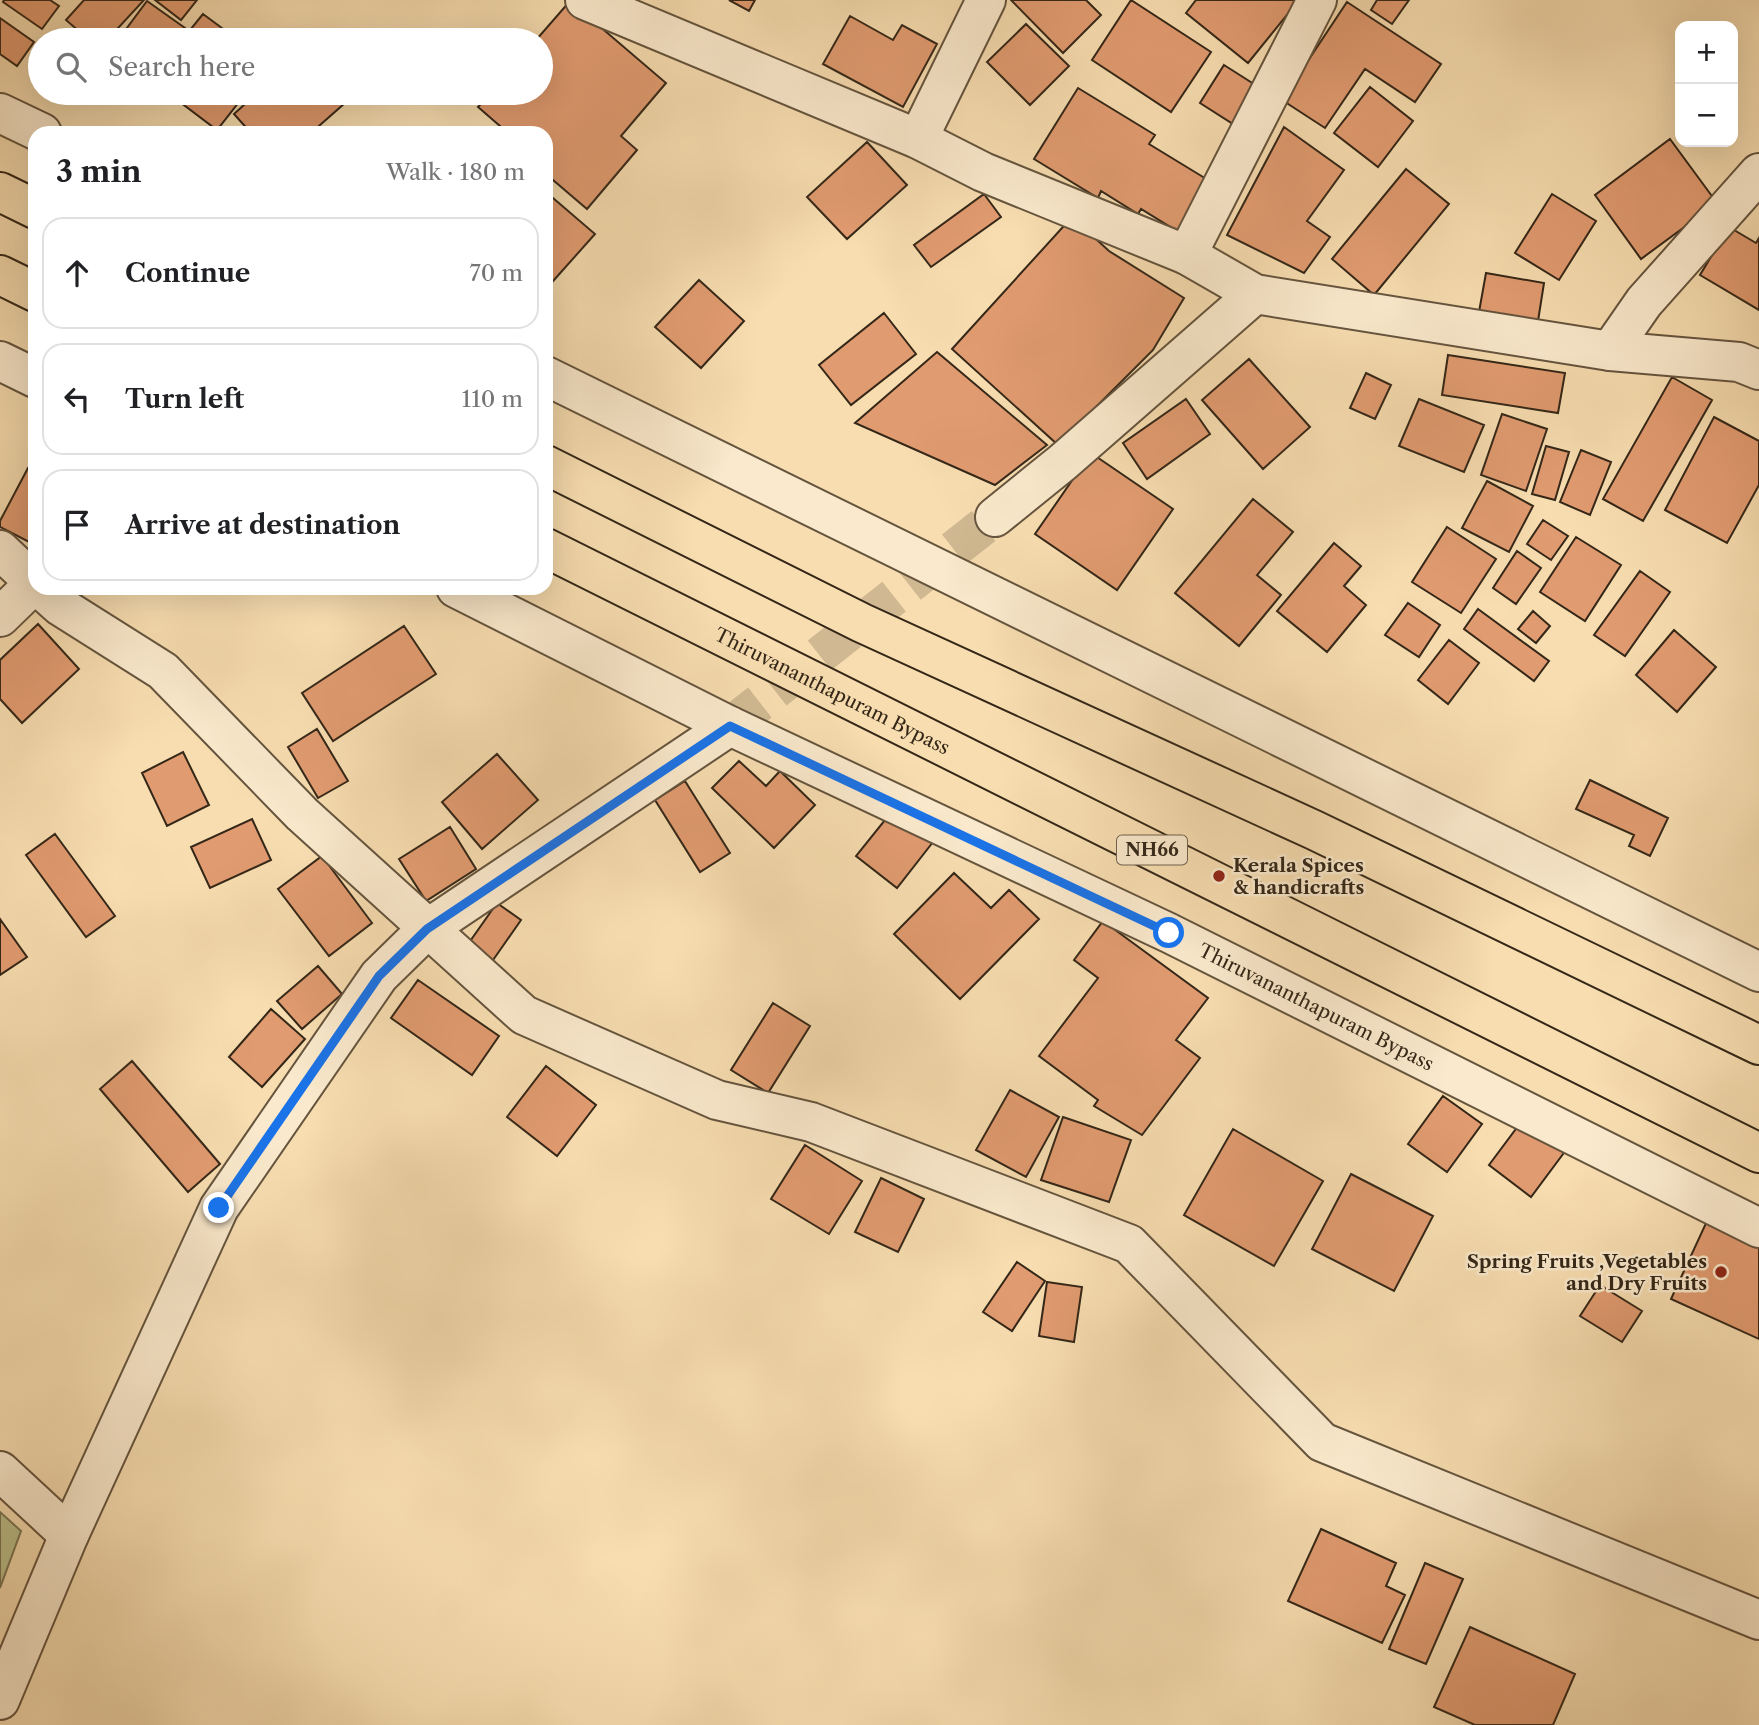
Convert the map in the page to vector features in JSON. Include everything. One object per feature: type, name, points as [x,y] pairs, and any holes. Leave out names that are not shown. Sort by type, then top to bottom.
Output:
[{"type":"highway","points":[[0,192],[28,206]]},
{"type":"highway","points":[[0,275],[28,289]]},
{"type":"highway","points":[[553,469],[862,624],[1314,830],[1759,1045]]},
{"type":"highway","name":"Thiruvananthapuram Bypass","points":[[553,551],[1759,1153]]},
{"type":"street","points":[[585,0],[918,139],[982,172],[1186,255],[1255,294],[1610,351],[1739,362],[1759,370]]},
{"type":"street","points":[[918,139],[986,0]]},
{"type":"street","points":[[1186,255],[1317,0]]},
{"type":"street","points":[[0,113],[28,126]]},
{"type":"street","points":[[1610,351],[1644,302],[1759,173]]},
{"type":"street","points":[[995,517],[1063,462],[1255,294]]},
{"type":"street","points":[[0,361],[28,375]]},
{"type":"street","points":[[553,379],[1759,972]]},
{"type":"street","points":[[0,550],[28,576]]},
{"type":"street","points":[[0,617],[28,590]]},
{"type":"street","points":[[48,595],[60,606],[163,671],[302,814],[524,1016],[717,1100],[811,1122],[1129,1244],[1322,1442],[1759,1620]]},
{"type":"street","name":"Thiruvananthapuram Bypass","points":[[470,595],[730,726],[1169,933],[1759,1228]]},
{"type":"street","points":[[0,1700],[69,1535],[219,1208],[379,976],[427,929],[730,726]]},
{"type":"street","points":[[0,1471],[69,1535]]},
{"type":"green space","points":[[0,1512],[21,1531],[0,1588]]},
{"type":"building","points":[[50,0],[59,6],[41,28],[3,2]]},
{"type":"building","points":[[84,0],[144,0],[118,28],[75,28],[66,20]]},
{"type":"building","points":[[155,0],[197,0],[181,20]]},
{"type":"building","points":[[729,0],[755,0],[749,11]]},
{"type":"building","points":[[1011,0],[1086,0],[1101,15],[1063,53]]},
{"type":"building","points":[[1131,0],[1211,52],[1171,112],[1092,60]]},
{"type":"building","points":[[1196,0],[1299,0],[1248,63],[1186,13]]},
{"type":"building","points":[[1377,0],[1409,0],[1392,24],[1371,10]]},
{"type":"building","points":[[147,1],[185,28],[127,28]]},
{"type":"building","points":[[570,1],[666,83],[621,136],[637,150],[587,209],[553,180],[553,126],[500,126],[478,107],[553,105],[553,28],[546,28]]},
{"type":"building","points":[[1347,2],[1441,64],[1415,102],[1365,69],[1325,128],[1282,100]]},
{"type":"building","points":[[203,14],[222,28],[192,28]]},
{"type":"building","points":[[850,16],[893,40],[902,25],[937,44],[903,107],[823,64]]},
{"type":"building","points":[[0,18],[28,38],[28,50],[17,66],[0,54]]},
{"type":"building","points":[[1026,24],[1069,66],[1030,105],[987,62]]},
{"type":"building","points":[[1224,65],[1257,86],[1233,124],[1200,103]]},
{"type":"building","points":[[1370,87],[1413,121],[1378,167],[1334,133]]},
{"type":"building","points":[[1078,88],[1155,135],[1149,144],[1208,180],[1177,231],[1141,209],[1138,214],[1101,191],[1098,198],[1034,159]]},
{"type":"building","points":[[184,105],[237,105],[220,126],[212,126]]},
{"type":"building","points":[[244,105],[343,105],[319,126],[245,126],[234,114]]},
{"type":"building","points":[[1284,127],[1344,170],[1307,221],[1330,237],[1304,273],[1227,235]]},
{"type":"building","points":[[1670,139],[1717,203],[1641,259],[1595,195]]},
{"type":"building","points":[[867,142],[907,185],[847,239],[807,197]]},
{"type":"building","points":[[1406,169],[1449,204],[1374,295],[1332,259]]},
{"type":"building","points":[[984,194],[1001,217],[931,267],[914,245]]},
{"type":"building","points":[[1552,194],[1596,221],[1559,280],[1515,253]]},
{"type":"building","points":[[553,198],[595,234],[553,281]]},
{"type":"building","points":[[1072,217],[1109,251],[1184,298],[1153,350],[1058,445],[952,349]]},
{"type":"building","points":[[1729,227],[1756,243],[1759,238],[1759,310],[1700,275]]},
{"type":"building","points":[[1486,273],[1544,283],[1538,321],[1479,312]]},
{"type":"building","points":[[699,280],[744,321],[701,368],[655,327]]},
{"type":"building","points":[[884,313],[916,354],[851,405],[819,365]]},
{"type":"building","points":[[937,352],[1047,445],[995,485],[855,423]]},
{"type":"building","points":[[1448,355],[1565,373],[1558,413],[1442,395]]},
{"type":"building","points":[[1249,359],[1310,427],[1263,469],[1202,400]]},
{"type":"building","points":[[1366,373],[1391,385],[1375,419],[1350,408]]},
{"type":"building","points":[[1672,377],[1712,400],[1643,521],[1603,499]]},
{"type":"building","points":[[1186,399],[1210,434],[1147,479],[1123,443]]},
{"type":"building","points":[[1419,399],[1484,425],[1464,472],[1399,446]]},
{"type":"building","points":[[1502,414],[1547,429],[1526,491],[1481,475]]},
{"type":"building","points":[[1714,417],[1759,441],[1759,485],[1727,543],[1665,510]]},
{"type":"building","points":[[1546,446],[1569,452],[1555,500],[1532,494]]},
{"type":"building","points":[[1581,450],[1611,462],[1590,515],[1560,502]]},
{"type":"building","points":[[1091,453],[1173,509],[1117,590],[1035,534]]},
{"type":"building","points":[[28,468],[28,541],[0,527],[0,521]]},
{"type":"building","points":[[1487,481],[1533,506],[1509,552],[1462,528]]},
{"type":"building","points":[[1253,499],[1293,532],[1257,575],[1281,595],[1239,646],[1175,593]]},
{"type":"building","points":[[1543,520],[1568,536],[1551,560],[1527,544]]},
{"type":"building","points":[[1447,527],[1496,559],[1461,613],[1412,582]]},
{"type":"building","points":[[1576,537],[1621,565],[1585,621],[1540,592]]},
{"type":"building","points":[[1334,543],[1361,566],[1344,586],[1366,605],[1327,652],[1277,611]]},
{"type":"building","points":[[1517,551],[1541,568],[1516,604],[1493,588]]},
{"type":"building","points":[[1640,571],[1670,592],[1625,656],[1594,635]]},
{"type":"building","points":[[1408,603],[1440,625],[1419,657],[1385,635]]},
{"type":"building","points":[[1478,609],[1549,661],[1534,681],[1464,629]]},
{"type":"building","points":[[1533,611],[1550,626],[1536,643],[1518,629]]},
{"type":"building","points":[[38,624],[79,669],[22,723],[0,699],[0,660]]},
{"type":"building","points":[[404,626],[436,674],[333,741],[302,693]]},
{"type":"building","points":[[1674,630],[1716,667],[1677,712],[1636,675]]},
{"type":"building","points":[[1449,640],[1479,663],[1448,704],[1418,680]]},
{"type":"building","points":[[317,729],[348,781],[318,798],[288,747]]},
{"type":"building","points":[[183,752],[209,805],[167,826],[142,773]]},
{"type":"building","points":[[497,754],[538,800],[482,849],[442,802]]},
{"type":"building","points":[[739,761],[766,786],[780,771],[815,805],[774,848],[712,788]]},
{"type":"building","points":[[1590,780],[1668,818],[1650,856],[1629,846],[1634,835],[1576,809]]},
{"type":"building","points":[[685,781],[730,853],[700,872],[655,800]]},
{"type":"building","points":[[893,810],[933,842],[897,888],[856,856]]},
{"type":"building","points":[[252,819],[271,860],[210,888],[191,847]]},
{"type":"building","points":[[450,827],[476,869],[426,901],[399,859]]},
{"type":"building","points":[[55,834],[115,916],[86,937],[26,855]]},
{"type":"building","points":[[322,856],[372,923],[329,956],[278,889]]},
{"type":"building","points":[[954,873],[991,908],[1009,890],[1039,919],[960,999],[894,934]]},
{"type":"building","points":[[497,903],[521,920],[491,963],[466,947]]},
{"type":"building","points":[[0,919],[27,957],[0,975]]},
{"type":"building","points":[[1103,921],[1208,998],[1176,1040],[1200,1058],[1142,1135],[1094,1106],[1098,1100],[1039,1056],[1098,978],[1074,960]]},
{"type":"building","points":[[318,966],[342,994],[302,1029],[277,1001]]},
{"type":"building","points":[[418,980],[499,1036],[472,1075],[391,1018]]},
{"type":"building","points":[[773,1003],[810,1026],[768,1093],[731,1070]]},
{"type":"building","points":[[271,1009],[305,1039],[262,1087],[229,1057]]},
{"type":"building","points":[[132,1061],[220,1164],[188,1192],[100,1089]]},
{"type":"building","points":[[546,1066],[596,1105],[557,1156],[507,1117]]},
{"type":"building","points":[[1010,1090],[1059,1117],[1026,1177],[976,1150]]},
{"type":"building","points":[[1443,1096],[1482,1124],[1447,1172],[1408,1144]]},
{"type":"building","points":[[1527,1114],[1569,1146],[1531,1197],[1489,1165]]},
{"type":"building","points":[[1063,1117],[1131,1140],[1109,1202],[1041,1180]]},
{"type":"building","points":[[1233,1129],[1323,1181],[1274,1266],[1184,1215]]},
{"type":"building","points":[[805,1145],[862,1181],[829,1234],[771,1199]]},
{"type":"building","points":[[1351,1174],[1433,1216],[1394,1291],[1312,1249]]},
{"type":"building","points":[[881,1178],[924,1199],[898,1252],[855,1232]]},
{"type":"building","name":"Spring Fruits ,Vegetables and Dry Fruits","points":[[1707,1221],[1759,1245],[1759,1339],[1671,1299]]},
{"type":"building","points":[[1017,1262],[1045,1281],[1012,1331],[983,1312]]},
{"type":"building","points":[[1047,1282],[1082,1287],[1074,1342],[1039,1336]]},
{"type":"building","points":[[1600,1285],[1642,1311],[1622,1342],[1580,1316]]},
{"type":"building","points":[[1321,1529],[1396,1563],[1386,1586],[1405,1595],[1382,1643],[1288,1601]]},
{"type":"building","points":[[1425,1563],[1463,1579],[1426,1664],[1389,1649]]},
{"type":"building","points":[[1470,1627],[1575,1674],[1553,1725],[1475,1725],[1434,1707]]},
{"type":"tunnel","points":[[730,726],[995,517]]},
{"type":"place","name":"Kerala Spices & handicrafts","points":[[1219,876]]},
{"type":"place","name":"Spring Fruits ,Vegetables and Dry Fruits","points":[[1721,1272]]},
{"type":"route","points":[[219,1208],[379,976],[427,929],[730,726],[1169,933]]}]
